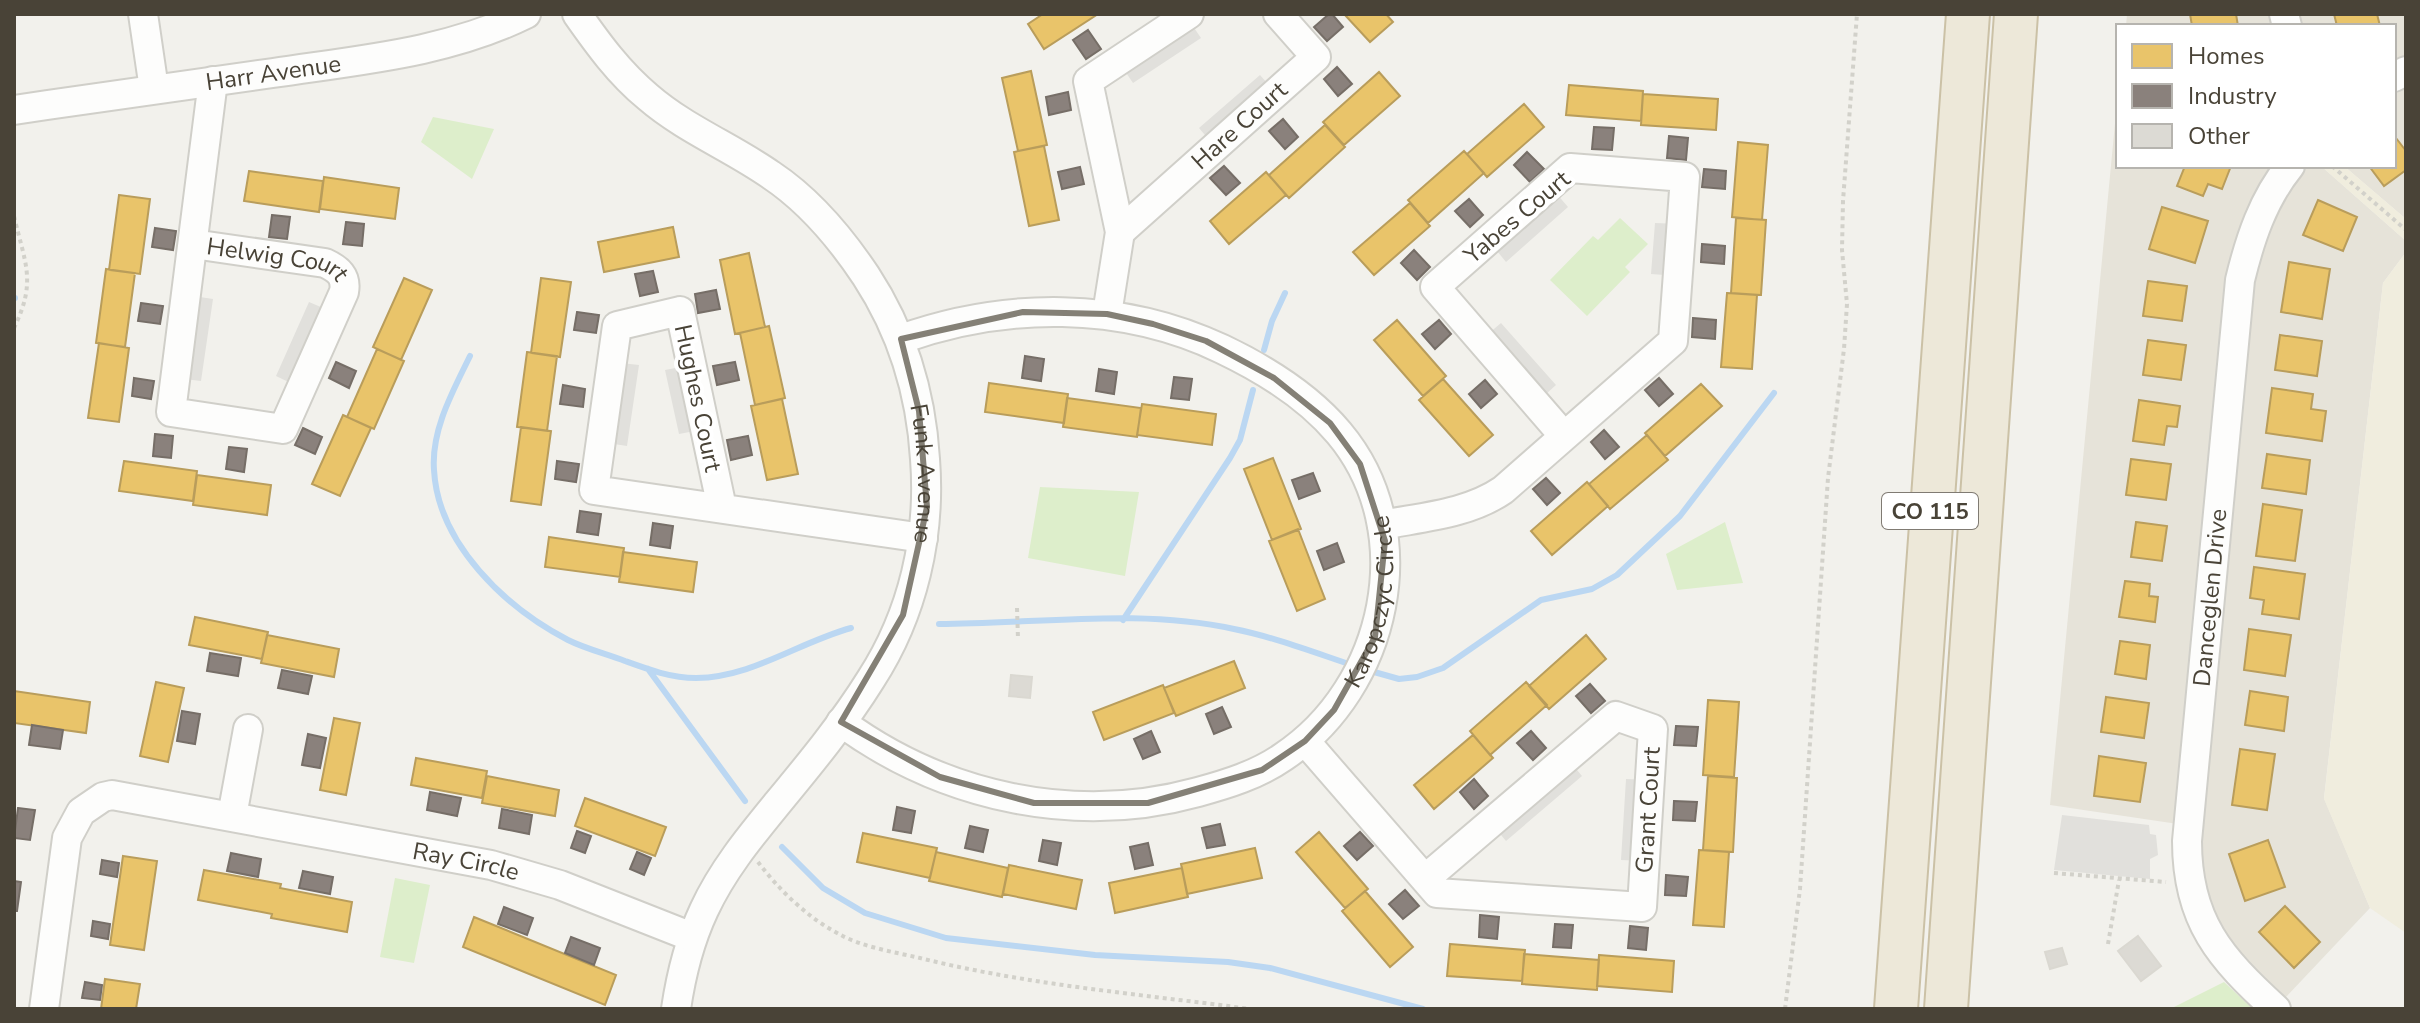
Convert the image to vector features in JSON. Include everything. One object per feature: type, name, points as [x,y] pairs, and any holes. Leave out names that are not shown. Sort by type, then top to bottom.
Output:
[{"type":"highway","name":"CO 115","points":[[1896,1009],[1968,14]]},
{"type":"highway","name":"CO 115","points":[[1946,1009],[2016,14]]},
{"type":"street","points":[[143,14],[154,89]]},
{"type":"street","name":"Harr Avenue","points":[[14,110],[428,49],[485,32],[526,14]]},
{"type":"street","name":"Funk Avenue","points":[[577,14],[618,69],[648,98],[773,176],[806,203],[845,246],[886,309],[901,339],[925,446],[927,507],[923,538],[903,615],[892,641],[871,681],[745,843],[716,886],[692,937],[676,1009]]},
{"type":"street","points":[[1107,314],[1120,232],[1088,81],[1189,14]]},
{"type":"street","name":"Hare Court","points":[[1120,232],[1316,57],[1278,14]]},
{"type":"street","name":"Helwig Court","points":[[193,244],[325,263],[340,272],[344,280],[344,292],[283,429],[171,412],[213,81]]},
{"type":"street","name":"Yabes Court","points":[[1382,525],[1465,509],[1489,500],[1564,436],[1673,341],[1685,177],[1570,168],[1435,287],[1564,436]]},
{"type":"street","name":"Danceglen Drive","points":[[2276,1009],[2225,960],[2208,936],[2190,888],[2187,841],[2240,280],[2255,226],[2267,199],[2289,168]]},
{"type":"street","name":"Hughes Court","points":[[722,508],[680,311],[617,326],[594,490],[923,538]]},
{"type":"street","name":"Karopczyc Circle","points":[[841,722],[906,761],[968,787],[1034,803],[1074,806],[1148,803],[1215,787],[1262,770],[1305,741],[1334,710],[1353,682],[1375,637],[1384,583],[1385,541],[1382,525],[1368,482],[1350,448],[1330,423],[1297,394],[1251,364],[1206,341],[1153,324],[1107,314],[1052,311],[996,315],[943,325],[901,339]]},
{"type":"street","name":"Grant Court","points":[[1305,741],[1437,893],[1642,907],[1653,729],[1616,716],[1425,879]]},
{"type":"street","points":[[232,816],[248,729]]},
{"type":"street","name":"Ray Circle","points":[[44,1009],[67,838],[81,812],[103,797],[121,795],[502,868],[560,885],[692,937]]},
{"type":"path","points":[[1785,1009],[1800,889],[1828,478],[1844,349],[1847,304],[1842,250],[1843,201],[1857,14]]},
{"type":"path","points":[[2334,168],[2406,230]]},
{"type":"path","points":[[14,216],[29,280],[28,295],[14,328]]},
{"type":"path","points":[[1017,608],[1018,639]]},
{"type":"path","points":[[745,843],[769,877],[802,908],[840,935],[979,973],[1250,1009]]},
{"type":"path","points":[[2054,873],[2169,882]]},
{"type":"path","points":[[2108,944],[2119,880]]},
{"type":"highlighted area","points":[[1023,312],[1107,314],[1153,324],[1206,341],[1274,378],[1330,423],[1360,464],[1385,541],[1375,637],[1334,710],[1305,741],[1262,770],[1148,803],[1034,803],[940,777],[841,722],[903,615],[927,507],[919,411],[901,339]]},
{"type":"shaded area","points":[[2127,14],[2406,14],[2406,219],[2346,168],[2396,168],[2396,24],[2126,24]]},
{"type":"shaded area","points":[[1186,16],[1201,38],[1133,83],[1118,61]]},
{"type":"shaded area","points":[[1260,75],[1276,93],[1215,147],[1199,128]]},
{"type":"shaded area","points":[[2116,113],[2116,168],[2323,168],[2406,241],[2406,252],[2383,283],[2324,798],[2370,908],[2284,999],[2235,950],[2216,921],[2205,891],[2198,827],[2050,805]]},
{"type":"shaded area","points":[[2323,168],[2346,168],[2406,219],[2406,241]]},
{"type":"shaded area","points":[[1550,186],[1568,207],[1506,262],[1488,240]]},
{"type":"shaded area","points":[[1655,223],[1681,224],[1678,276],[1651,274]]},
{"type":"shaded area","points":[[2406,252],[2406,933],[2370,908],[2324,799],[2383,283]]},
{"type":"shaded area","points":[[187,295],[213,299],[201,381],[176,378]]},
{"type":"shaded area","points":[[309,302],[335,313],[301,388],[276,376]]},
{"type":"shaded area","points":[[1501,323],[1556,385],[1536,403],[1481,340]]},
{"type":"shaded area","points":[[612,362],[639,365],[627,446],[601,442]]},
{"type":"shaded area","points":[[691,365],[705,429],[679,434],[665,370]]},
{"type":"shaded area","points":[[1567,758],[1582,776],[1506,841],[1491,823]]},
{"type":"shaded area","points":[[1626,779],[1650,780],[1645,861],[1621,860]]},
{"type":"shaded area","points":[[2062,815],[2149,825],[2150,834],[2156,835],[2158,855],[2150,859],[2150,879],[2054,870]]},
{"type":"green space","points":[[433,117],[494,129],[472,179],[421,142]]},
{"type":"green space","points":[[1620,218],[1648,244],[1625,267],[1630,272],[1587,316],[1550,280],[1593,236],[1598,240]]},
{"type":"green space","points":[[1040,487],[1139,492],[1125,576],[1028,558]]},
{"type":"green space","points":[[1725,522],[1743,583],[1677,590],[1666,554]]},
{"type":"green space","points":[[395,878],[430,885],[414,963],[380,957]]},
{"type":"green space","points":[[2224,982],[2253,1009],[2170,1009]]},
{"type":"building: Homes","points":[[1043,14],[1098,14],[1044,49],[1028,24]]},
{"type":"building: Homes","points":[[1344,14],[1386,14],[1393,22],[1370,42]]},
{"type":"building: Homes","points":[[2190,14],[2236,14],[2238,24],[2192,24]]},
{"type":"building: Homes","points":[[2334,14],[2377,14],[2380,24],[2336,24]]},
{"type":"building: Homes","points":[[1031,71],[1047,145],[1018,151],[1002,78]]},
{"type":"building: Homes","points":[[1379,72],[1400,96],[1344,145],[1323,122]]},
{"type":"building: Homes","points":[[1569,85],[1643,91],[1641,121],[1566,115]]},
{"type":"building: Homes","points":[[1643,94],[1718,99],[1716,130],[1641,125]]},
{"type":"building: Homes","points":[[1524,104],[1544,127],[1487,177],[1467,154]]},
{"type":"building: Homes","points":[[1325,125],[1345,147],[1289,198],[1269,175]]},
{"type":"building: Homes","points":[[2396,138],[2406,151],[2406,170],[2384,186],[2370,168],[2396,168]]},
{"type":"building: Homes","points":[[1738,142],[1768,145],[1762,220],[1732,217]]},
{"type":"building: Homes","points":[[1044,146],[1059,220],[1029,226],[1014,152]]},
{"type":"building: Homes","points":[[1464,151],[1484,173],[1428,223],[1408,200]]},
{"type":"building: Homes","points":[[2184,168],[2230,168],[2222,189],[2208,184],[2203,196],[2177,186]]},
{"type":"building: Homes","points":[[249,171],[323,181],[319,212],[244,201]]},
{"type":"building: Homes","points":[[1266,172],[1286,195],[1229,244],[1210,221]]},
{"type":"building: Homes","points":[[324,177],[399,188],[395,219],[320,209]]},
{"type":"building: Homes","points":[[119,195],[150,199],[140,274],[109,270]]},
{"type":"building: Homes","points":[[2318,200],[2357,217],[2343,251],[2303,235]]},
{"type":"building: Homes","points":[[1410,203],[1430,226],[1374,275],[1353,252]]},
{"type":"building: Homes","points":[[2162,207],[2208,221],[2195,263],[2149,249]]},
{"type":"building: Homes","points":[[1736,218],[1766,220],[1761,295],[1731,293]]},
{"type":"building: Homes","points":[[673,227],[679,257],[604,272],[598,242]]},
{"type":"building: Homes","points":[[749,253],[765,327],[735,334],[720,260]]},
{"type":"building: Homes","points":[[2289,262],[2330,269],[2322,319],[2281,312]]},
{"type":"building: Homes","points":[[106,269],[135,273],[125,347],[96,343]]},
{"type":"building: Homes","points":[[404,278],[432,290],[401,360],[373,347]]},
{"type":"building: Homes","points":[[541,278],[571,282],[560,357],[531,353]]},
{"type":"building: Homes","points":[[2148,281],[2187,286],[2182,321],[2143,316]]},
{"type":"building: Homes","points":[[1727,293],[1757,295],[1752,369],[1721,367]]},
{"type":"building: Homes","points":[[1397,320],[1446,376],[1423,396],[1374,340]]},
{"type":"building: Homes","points":[[769,326],[785,398],[755,405],[740,333]]},
{"type":"building: Homes","points":[[2280,335],[2322,341],[2317,376],[2275,370]]},
{"type":"building: Homes","points":[[2148,340],[2186,345],[2181,380],[2143,375]]},
{"type":"building: Homes","points":[[99,343],[129,348],[119,422],[88,418]]},
{"type":"building: Homes","points":[[377,349],[404,361],[374,429],[347,417]]},
{"type":"building: Homes","points":[[527,352],[557,356],[547,431],[517,427]]},
{"type":"building: Homes","points":[[1443,379],[1493,435],[1469,456],[1419,400]]},
{"type":"building: Homes","points":[[989,383],[1068,394],[1064,423],[985,412]]},
{"type":"building: Homes","points":[[1701,384],[1722,406],[1665,456],[1645,433]]},
{"type":"building: Homes","points":[[2272,388],[2313,394],[2311,409],[2326,411],[2322,441],[2266,433]]},
{"type":"building: Homes","points":[[1067,398],[1141,408],[1137,437],[1063,427]]},
{"type":"building: Homes","points":[[782,399],[798,474],[767,480],[751,406]]},
{"type":"building: Homes","points":[[2139,400],[2180,406],[2177,427],[2167,426],[2164,445],[2133,441]]},
{"type":"building: Homes","points":[[1142,404],[1216,414],[1212,445],[1137,435]]},
{"type":"building: Homes","points":[[343,415],[371,428],[340,496],[312,484]]},
{"type":"building: Homes","points":[[521,427],[551,431],[541,505],[511,501]]},
{"type":"building: Homes","points":[[1647,435],[1668,460],[1610,509],[1589,484]]},
{"type":"building: Homes","points":[[2267,454],[2310,460],[2306,494],[2262,488]]},
{"type":"building: Homes","points":[[1273,458],[1301,529],[1272,540],[1244,469]]},
{"type":"building: Homes","points":[[2131,459],[2171,464],[2166,500],[2126,495]]},
{"type":"building: Homes","points":[[124,461],[197,471],[193,501],[119,491]]},
{"type":"building: Homes","points":[[197,475],[271,485],[267,515],[193,505]]},
{"type":"building: Homes","points":[[1587,482],[1608,506],[1552,555],[1531,531]]},
{"type":"building: Homes","points":[[2263,504],[2302,510],[2295,561],[2256,556]]},
{"type":"building: Homes","points":[[2136,522],[2167,526],[2162,561],[2131,557]]},
{"type":"building: Homes","points":[[1298,529],[1325,599],[1297,611],[1269,541]]},
{"type":"building: Homes","points":[[549,537],[624,548],[620,577],[545,567]]},
{"type":"building: Homes","points":[[623,552],[697,562],[693,592],[619,582]]},
{"type":"building: Homes","points":[[2254,567],[2305,574],[2299,619],[2262,614],[2264,600],[2250,598]]},
{"type":"building: Homes","points":[[2125,581],[2150,584],[2149,596],[2158,597],[2155,622],[2119,617]]},
{"type":"building: Homes","points":[[195,617],[268,632],[262,659],[189,645]]},
{"type":"building: Homes","points":[[2249,629],[2291,635],[2285,676],[2244,670]]},
{"type":"building: Homes","points":[[267,635],[339,649],[334,677],[261,663]]},
{"type":"building: Homes","points":[[1586,635],[1606,659],[1549,709],[1529,686]]},
{"type":"building: Homes","points":[[2120,641],[2150,645],[2146,679],[2115,674]]},
{"type":"building: Homes","points":[[1234,661],[1245,688],[1176,716],[1164,688]]},
{"type":"building: Homes","points":[[156,682],[184,688],[168,762],[140,756]]},
{"type":"building: Homes","points":[[1526,682],[1547,705],[1490,755],[1470,731]]},
{"type":"building: Homes","points":[[1163,685],[1174,713],[1104,740],[1093,712]]},
{"type":"building: Homes","points":[[14,691],[90,702],[86,733],[14,723]]},
{"type":"building: Homes","points":[[2250,691],[2288,697],[2284,731],[2245,725]]},
{"type":"building: Homes","points":[[2106,697],[2149,703],[2144,738],[2101,732]]},
{"type":"building: Homes","points":[[1708,700],[1739,702],[1734,777],[1703,775]]},
{"type":"building: Homes","points":[[334,718],[360,723],[346,795],[320,790]]},
{"type":"building: Homes","points":[[1473,735],[1493,758],[1434,809],[1414,785]]},
{"type":"building: Homes","points":[[2240,749],[2275,754],[2267,810],[2232,805]]},
{"type":"building: Homes","points":[[2099,756],[2146,763],[2140,802],[2094,796]]},
{"type":"building: Homes","points":[[416,758],[487,771],[482,798],[411,785]]},
{"type":"building: Homes","points":[[487,776],[559,790],[555,816],[482,803]]},
{"type":"building: Homes","points":[[1708,776],[1737,778],[1733,852],[1703,850]]},
{"type":"building: Homes","points":[[585,798],[666,827],[655,856],[575,826]]},
{"type":"building: Homes","points":[[1319,832],[1368,889],[1345,908],[1296,852]]},
{"type":"building: Homes","points":[[863,833],[937,848],[930,878],[857,862]]},
{"type":"building: Homes","points":[[2268,840],[2285,887],[2245,901],[2229,854]]},
{"type":"building: Homes","points":[[1255,848],[1262,878],[1187,894],[1181,864]]},
{"type":"building: Homes","points":[[1699,850],[1729,852],[1724,927],[1693,925]]},
{"type":"building: Homes","points":[[936,852],[1008,868],[1002,897],[929,881]]},
{"type":"building: Homes","points":[[123,856],[157,861],[144,950],[110,945]]},
{"type":"building: Homes","points":[[1009,865],[1082,880],[1076,909],[1003,894]]},
{"type":"building: Homes","points":[[1182,868],[1188,897],[1115,913],[1109,883]]},
{"type":"building: Homes","points":[[204,870],[281,884],[280,888],[352,902],[347,932],[198,900]]},
{"type":"building: Homes","points":[[1365,891],[1413,947],[1390,967],[1342,911]]},
{"type":"building: Homes","points":[[2285,906],[2320,942],[2294,968],[2259,932]]},
{"type":"building: Homes","points":[[474,917],[616,975],[605,1005],[463,947]]},
{"type":"building: Homes","points":[[1450,944],[1525,950],[1522,981],[1447,976]]},
{"type":"building: Homes","points":[[1524,954],[1599,960],[1597,990],[1522,984]]},
{"type":"building: Homes","points":[[1599,955],[1674,961],[1672,992],[1597,986]]},
{"type":"building: Homes","points":[[105,979],[140,984],[136,1009],[101,1009]]},
{"type":"building: Industry","points":[[1329,14],[1343,27],[1327,41],[1314,27]]},
{"type":"building: Industry","points":[[1088,30],[1101,49],[1086,59],[1073,40]]},
{"type":"building: Industry","points":[[1337,67],[1352,84],[1338,96],[1324,79]]},
{"type":"building: Industry","points":[[1068,92],[1071,110],[1049,115],[1046,97]]},
{"type":"building: Industry","points":[[1283,119],[1298,137],[1285,149],[1269,131]]},
{"type":"building: Industry","points":[[1594,127],[1614,128],[1612,150],[1592,149]]},
{"type":"building: Industry","points":[[1669,136],[1688,138],[1686,160],[1667,158]]},
{"type":"building: Industry","points":[[1527,152],[1544,169],[1530,182],[1514,165]]},
{"type":"building: Industry","points":[[1224,166],[1240,183],[1226,195],[1210,178]]},
{"type":"building: Industry","points":[[1080,167],[1084,184],[1062,189],[1058,172]]},
{"type":"building: Industry","points":[[1704,169],[1726,171],[1725,189],[1702,187]]},
{"type":"building: Industry","points":[[1469,199],[1483,215],[1470,227],[1455,211]]},
{"type":"building: Industry","points":[[272,215],[290,217],[287,239],[269,237]]},
{"type":"building: Industry","points":[[346,222],[364,224],[362,246],[343,244]]},
{"type":"building: Industry","points":[[155,228],[176,231],[173,250],[152,247]]},
{"type":"building: Industry","points":[[1702,244],[1725,246],[1724,264],[1701,262]]},
{"type":"building: Industry","points":[[1414,250],[1430,267],[1417,280],[1401,263]]},
{"type":"building: Industry","points":[[653,271],[658,292],[640,296],[635,274]]},
{"type":"building: Industry","points":[[716,290],[720,309],[698,313],[695,294]]},
{"type":"building: Industry","points":[[141,303],[163,306],[160,324],[138,321]]},
{"type":"building: Industry","points":[[577,312],[599,315],[596,333],[574,330]]},
{"type":"building: Industry","points":[[1693,318],[1716,320],[1715,339],[1692,337]]},
{"type":"building: Industry","points":[[1439,320],[1451,334],[1435,349],[1422,334]]},
{"type":"building: Industry","points":[[1025,356],[1044,359],[1041,381],[1022,378]]},
{"type":"building: Industry","points":[[336,362],[356,371],[349,388],[329,378]]},
{"type":"building: Industry","points":[[735,362],[739,380],[717,385],[713,366]]},
{"type":"building: Industry","points":[[1099,369],[1117,372],[1114,394],[1096,391]]},
{"type":"building: Industry","points":[[1174,377],[1192,379],[1189,400],[1171,398]]},
{"type":"building: Industry","points":[[134,378],[154,381],[151,399],[132,396]]},
{"type":"building: Industry","points":[[1659,378],[1673,394],[1659,406],[1645,390]]},
{"type":"building: Industry","points":[[1485,380],[1497,394],[1481,408],[1469,394]]},
{"type":"building: Industry","points":[[563,385],[585,389],[583,407],[560,404]]},
{"type":"building: Industry","points":[[303,428],[322,437],[315,454],[295,445]]},
{"type":"building: Industry","points":[[1604,430],[1619,447],[1605,459],[1591,442]]},
{"type":"building: Industry","points":[[155,434],[173,436],[171,458],[153,456]]},
{"type":"building: Industry","points":[[748,436],[752,455],[731,460],[727,440]]},
{"type":"building: Industry","points":[[229,447],[247,449],[244,472],[226,469]]},
{"type":"building: Industry","points":[[557,461],[579,464],[576,482],[555,479]]},
{"type":"building: Industry","points":[[1313,473],[1320,491],[1299,499],[1292,480]]},
{"type":"building: Industry","points":[[1546,478],[1560,493],[1547,505],[1533,489]]},
{"type":"building: Industry","points":[[580,511],[601,514],[598,535],[577,532]]},
{"type":"building: Industry","points":[[653,523],[673,526],[670,548],[650,545]]},
{"type":"building: Industry","points":[[1337,543],[1344,562],[1324,570],[1317,551]]},
{"type":"building: Industry","points":[[210,653],[241,658],[238,676],[207,671]]},
{"type":"building: Industry","points":[[282,670],[312,676],[308,694],[278,688]]},
{"type":"building: Industry","points":[[1590,684],[1605,701],[1591,713],[1576,696]]},
{"type":"building: Industry","points":[[1222,707],[1231,727],[1214,734],[1206,714]]},
{"type":"building: Industry","points":[[182,711],[200,714],[195,744],[177,741]]},
{"type":"building: Industry","points":[[32,725],[63,730],[60,749],[29,745]]},
{"type":"building: Industry","points":[[1676,726],[1698,727],[1696,746],[1674,745]]},
{"type":"building: Industry","points":[[1151,731],[1160,752],[1143,759],[1134,739]]},
{"type":"building: Industry","points":[[1531,731],[1546,748],[1533,760],[1517,743]]},
{"type":"building: Industry","points":[[308,734],[326,738],[320,768],[302,765]]},
{"type":"building: Industry","points":[[1474,779],[1488,796],[1474,809],[1460,792]]},
{"type":"building: Industry","points":[[430,792],[461,798],[457,816],[427,810]]},
{"type":"building: Industry","points":[[1674,801],[1697,802],[1695,821],[1673,820]]},
{"type":"building: Industry","points":[[897,807],[915,811],[911,833],[893,830]]},
{"type":"building: Industry","points":[[18,808],[35,810],[30,840],[14,838]]},
{"type":"building: Industry","points":[[502,809],[532,815],[529,834],[499,828]]},
{"type":"building: Industry","points":[[1220,824],[1225,845],[1207,848],[1202,828]]},
{"type":"building: Industry","points":[[970,826],[988,830],[983,852],[965,848]]},
{"type":"building: Industry","points":[[577,831],[591,836],[585,853],[571,848]]},
{"type":"building: Industry","points":[[1360,832],[1373,846],[1357,860],[1344,846]]},
{"type":"building: Industry","points":[[1043,840],[1061,843],[1057,865],[1039,861]]},
{"type":"building: Industry","points":[[1148,843],[1153,865],[1135,869],[1130,847]]},
{"type":"building: Industry","points":[[637,852],[651,858],[644,875],[630,869]]},
{"type":"building: Industry","points":[[231,853],[261,859],[258,877],[227,871]]},
{"type":"building: Industry","points":[[102,860],[119,863],[117,877],[100,874]]},
{"type":"building: Industry","points":[[303,871],[333,877],[330,894],[299,888]]},
{"type":"building: Industry","points":[[1666,875],[1688,877],[1686,896],[1665,895]]},
{"type":"building: Industry","points":[[14,881],[21,882],[17,911],[14,911]]},
{"type":"building: Industry","points":[[1405,890],[1419,906],[1403,919],[1389,904]]},
{"type":"building: Industry","points":[[504,907],[533,918],[527,935],[498,924]]},
{"type":"building: Industry","points":[[1480,915],[1499,917],[1497,939],[1479,937]]},
{"type":"building: Industry","points":[[93,921],[110,924],[108,939],[91,936]]},
{"type":"building: Industry","points":[[1555,924],[1573,925],[1571,948],[1553,947]]},
{"type":"building: Industry","points":[[1630,926],[1648,928],[1646,950],[1628,948]]},
{"type":"building: Industry","points":[[571,937],[600,948],[594,965],[565,953]]},
{"type":"building: Industry","points":[[85,982],[102,985],[100,1000],[82,998]]},
{"type":"building: Other","points":[[1011,675],[1032,677],[1030,698],[1009,696]]},
{"type":"building: Other","points":[[2138,936],[2161,966],[2141,981],[2118,951]]},
{"type":"building: Other","points":[[2062,948],[2067,964],[2050,969],[2045,952]]},
{"type":"waterway","points":[[1264,350],[1272,321],[1285,293]]},
{"type":"waterway","points":[[470,356],[444,411],[436,440],[434,470],[438,497],[462,548],[479,571],[521,610],[545,627],[582,646],[651,670],[687,678],[737,672],[851,628]]},
{"type":"waterway","points":[[1123,620],[1230,458],[1240,440],[1253,390]]},
{"type":"waterway","points":[[1367,670],[1399,679],[1417,677],[1443,668],[1541,600],[1592,589],[1617,575],[1680,516],[1774,393]]},
{"type":"waterway","points":[[939,624],[1161,619],[1264,636],[1352,665]]},
{"type":"waterway","points":[[648,669],[745,801]]},
{"type":"waterway","points":[[782,847],[823,888],[865,913],[946,938],[1095,955],[1228,962],[1270,968],[1423,1009]]}]
